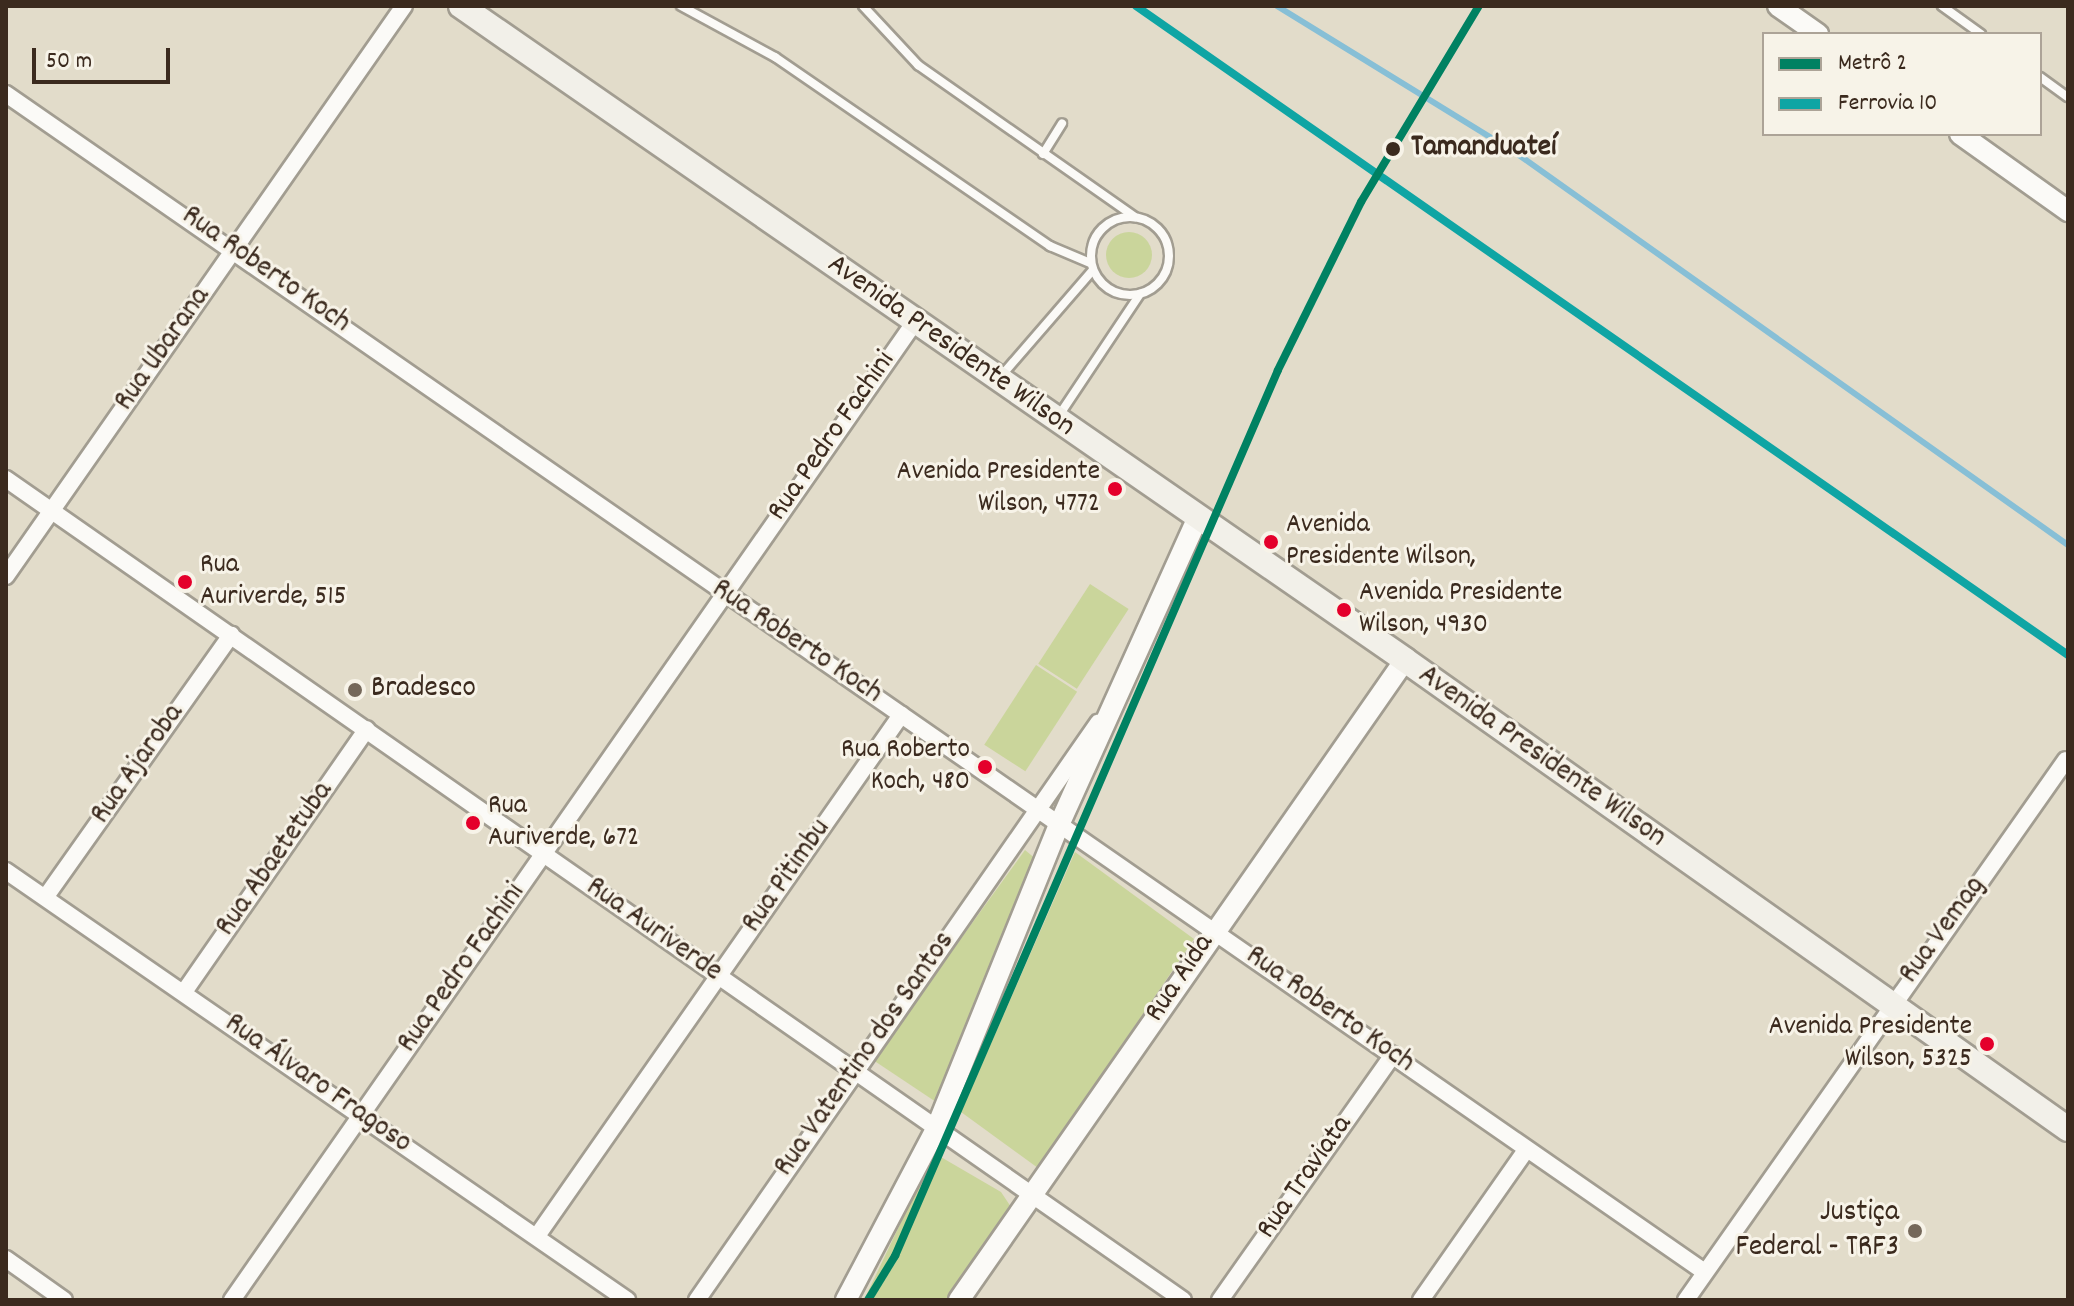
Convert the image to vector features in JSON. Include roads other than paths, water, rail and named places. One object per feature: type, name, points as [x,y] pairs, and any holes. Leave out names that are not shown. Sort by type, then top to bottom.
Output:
[{"type":"main road","name":"Avenida Presidente Wilson","points":[[461,6],[1197,520],[1405,660],[2068,1129]]},
{"type":"street","name":"Rua Ubarana","points":[[6,576],[404,6]]},
{"type":"street","points":[[1778,6],[1815,32]]},
{"type":"street","name":"Rua Roberto Koch","points":[[6,94],[235,249],[723,594],[1214,930],[1705,1272]]},
{"type":"street","points":[[1963,136],[2068,211]]},
{"type":"street","name":"Rua Pedro Fachini","points":[[232,1300],[914,323]]},
{"type":"street","name":"Rua Auriverde","points":[[6,479],[1183,1300]]},
{"type":"street","points":[[846,1300],[936,1129],[1059,825],[1197,520]]},
{"type":"street","name":"Rua Ajaroba","points":[[47,895],[231,635]]},
{"type":"street","name":"Rua Aida","points":[[959,1300],[1405,660]]},
{"type":"street","name":"Rua Vatentino dos Santos","points":[[697,1300],[1120,691]]},
{"type":"street","name":"Rua Pitimbu","points":[[537,1236],[901,715]]},
{"type":"street","name":"Rua Abaetetuba","points":[[184,992],[367,729]]},
{"type":"street","name":"Rua Vemag","points":[[1686,1300],[2066,760]]},
{"type":"street","name":"Rua Álvaro Fragoso","points":[[6,871],[47,895],[627,1300]]},
{"type":"street","name":"Rua Traviata","points":[[1220,1300],[1393,1055]]},
{"type":"street","points":[[1421,1300],[1526,1150]]},
{"type":"street","points":[[6,1259],[64,1300]]},
{"type":"lane","points":[[681,6],[775,57],[1050,246],[1092,267],[1117,293],[1140,294]]},
{"type":"lane","points":[[863,6],[918,65],[1163,235],[1169,256],[1158,284],[1140,294],[1056,421]]},
{"type":"lane","points":[[1942,6],[1978,32]]},
{"type":"lane","points":[[2042,78],[2068,97]]},
{"type":"lane","points":[[1043,154],[1062,123]]},
{"type":"lane","points":[[997,381],[1092,267],[1101,229],[1135,217]]},
{"type":"waterway","points":[[1277,6],[1516,153],[2068,545]]},
{"type":"metro line","name":"2","points":[[868,1300],[895,1256],[1278,370],[1361,202],[1479,6]]},
{"type":"rail line","name":"10","points":[[1136,6],[2068,655]]},
{"type":"place","name":"Tamanduateí","points":[[1393,149]]},
{"type":"place","name":"Avenida Presidente Wilson, 4772","points":[[1115,489]]},
{"type":"place","name":"Avenida Presidente Wilson,","points":[[1271,542]]},
{"type":"place","name":"Rua Auriverde, 515","points":[[185,582]]},
{"type":"place","name":"Avenida Presidente Wilson, 4930","points":[[1344,610]]},
{"type":"place","name":"Bradesco","points":[[355,690]]},
{"type":"place","name":"Rua Roberto Koch, 480","points":[[985,767]]},
{"type":"place","name":"Rua Auriverde, 672","points":[[473,823]]},
{"type":"place","name":"Avenida Presidente Wilson, 5325","points":[[1987,1044]]},
{"type":"place","name":"Justiça Federal - TRF3","points":[[1915,1231]]}]
